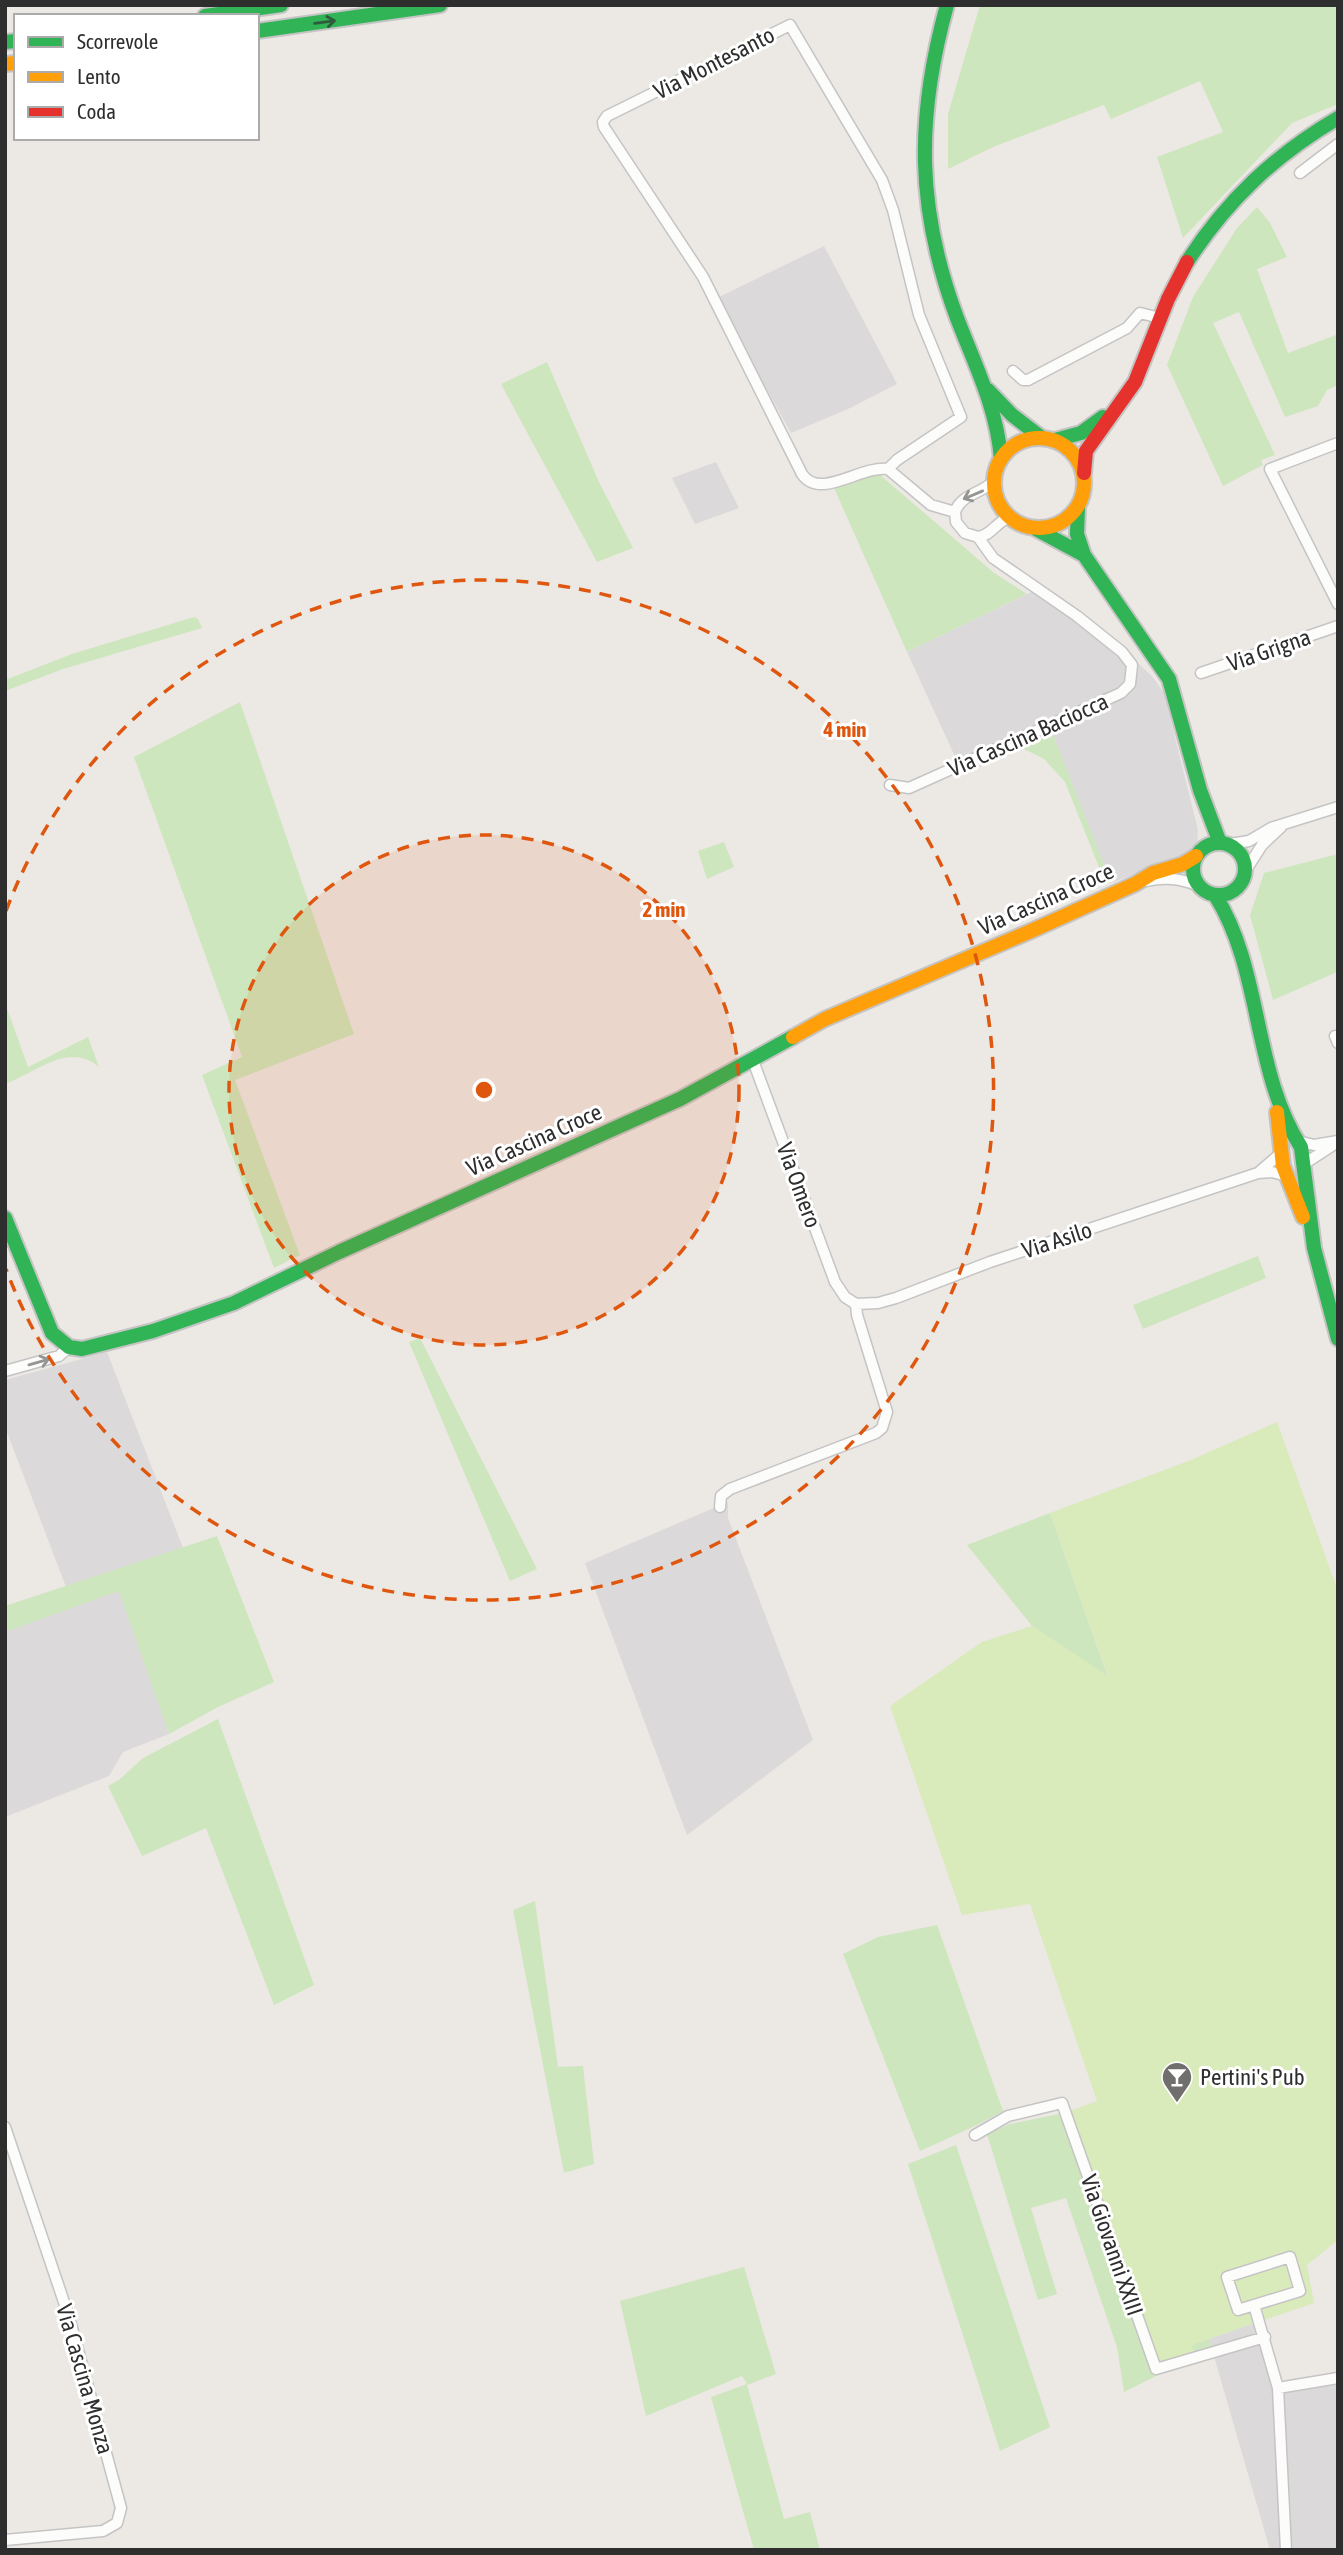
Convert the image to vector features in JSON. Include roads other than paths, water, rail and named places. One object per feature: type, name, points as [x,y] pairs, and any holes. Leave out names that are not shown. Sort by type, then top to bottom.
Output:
[{"type":"main road","points":[[219,14],[281,5]]},
{"type":"main road","points":[[259,31],[440,5]]},
{"type":"main road","points":[[947,5],[929,74],[922,145],[924,186],[940,269],[987,389],[1000,441],[1001,459],[994,481],[999,504],[1009,517],[1084,555]]},
{"type":"main road","points":[[1225,844],[1200,790],[1169,679],[1084,555],[1077,534],[1078,508],[1085,485],[1084,457],[1144,364],[1174,286],[1196,248],[1226,208],[1255,176],[1282,153],[1338,118]]},
{"type":"main road","points":[[987,389],[1012,415],[1074,453],[1084,473]]},
{"type":"main road","points":[[1001,459],[1018,443],[1049,439],[1069,440],[1084,433],[1123,400]]},
{"type":"main road","points":[[1035,528],[1059,524],[1078,508]]},
{"type":"main road","points":[[1200,790],[1204,831],[1193,872],[1199,886],[1215,895],[1227,914],[1237,941],[1274,1087],[1288,1125],[1298,1141],[1304,1164],[1314,1248]]},
{"type":"main road","points":[[1199,853],[1213,843],[1225,844],[1242,855],[1246,870],[1241,885],[1235,890],[1215,895]]},
{"type":"main road","name":"Via Cascina Croce","points":[[69,1347],[82,1349],[113,1342],[234,1303],[339,1252],[629,1124],[717,1080],[825,1019],[1031,931],[1138,883],[1153,873],[1183,864],[1199,853]]},
{"type":"main road","points":[[1235,890],[1237,941]]},
{"type":"main road","points":[[1274,1087],[1283,1166],[1314,1248],[1338,1339]]},
{"type":"main road","points":[[5,1218],[52,1333],[69,1347]]},
{"type":"street","name":"Via Montesanto","points":[[790,24],[882,180],[893,209],[919,315],[961,417],[897,460],[888,469],[872,469],[818,486],[808,482],[703,277],[604,127],[603,122],[607,116],[790,24]]},
{"type":"street","points":[[1300,173],[1338,144]]},
{"type":"street","points":[[1013,371],[1023,380],[1028,380],[1128,328],[1140,313],[1160,318]]},
{"type":"street","points":[[1338,443],[1270,469],[1338,604]]},
{"type":"street","name":"Via Cascina Baciocca","points":[[888,469],[931,505],[955,512],[961,529],[978,537],[988,552],[1004,566],[1077,616],[1122,652],[1132,665],[1130,684],[1121,694],[909,788],[890,785]]},
{"type":"street","points":[[955,512],[959,502],[965,497],[981,493],[994,481]]},
{"type":"street","points":[[978,537],[989,533],[997,523],[1009,517]]},
{"type":"street","points":[[988,552],[989,533]]},
{"type":"street","name":"Via Grigna","points":[[1201,673],[1338,626]]},
{"type":"street","points":[[1225,844],[1248,841],[1284,824],[1338,807]]},
{"type":"street","points":[[1246,870],[1262,845],[1284,824]]},
{"type":"street","name":"Via Cascina Croce","points":[[1138,883],[1167,878],[1184,880],[1199,886]]},
{"type":"street","name":"Via Omero","points":[[752,1058],[835,1282],[845,1297],[856,1304]]},
{"type":"street","points":[[1298,1141],[1314,1145],[1338,1142]]},
{"type":"street","points":[[1304,1164],[1338,1142]]},
{"type":"street","name":"Via Asilo","points":[[1258,1173],[1281,1153]]},
{"type":"street","name":"Via Asilo","points":[[856,1304],[878,1303],[896,1298],[990,1262],[1258,1173],[1272,1171],[1287,1176]]},
{"type":"street","points":[[719,1507],[722,1496],[730,1489],[876,1433],[882,1428],[887,1412],[856,1304]]},
{"type":"street","points":[[5,1371],[59,1356],[69,1347]]},
{"type":"street","name":"Via Giovanni XXIII","points":[[975,2134],[1008,2116],[1062,2103],[1156,2368],[1265,2337]]},
{"type":"street","name":"Via Cascina Monza","points":[[5,2127],[69,2318],[121,2508],[117,2523],[103,2531],[5,2540]]},
{"type":"street","points":[[1290,2257],[1300,2291],[1254,2305],[1238,2310],[1227,2277],[1290,2257]]},
{"type":"street","points":[[1254,2305],[1278,2388],[1286,2550]]},
{"type":"street","points":[[1278,2388],[1338,2378]]},
{"type":"place","name":"Pertini's Pub","points":[[1177,2104]]}]
